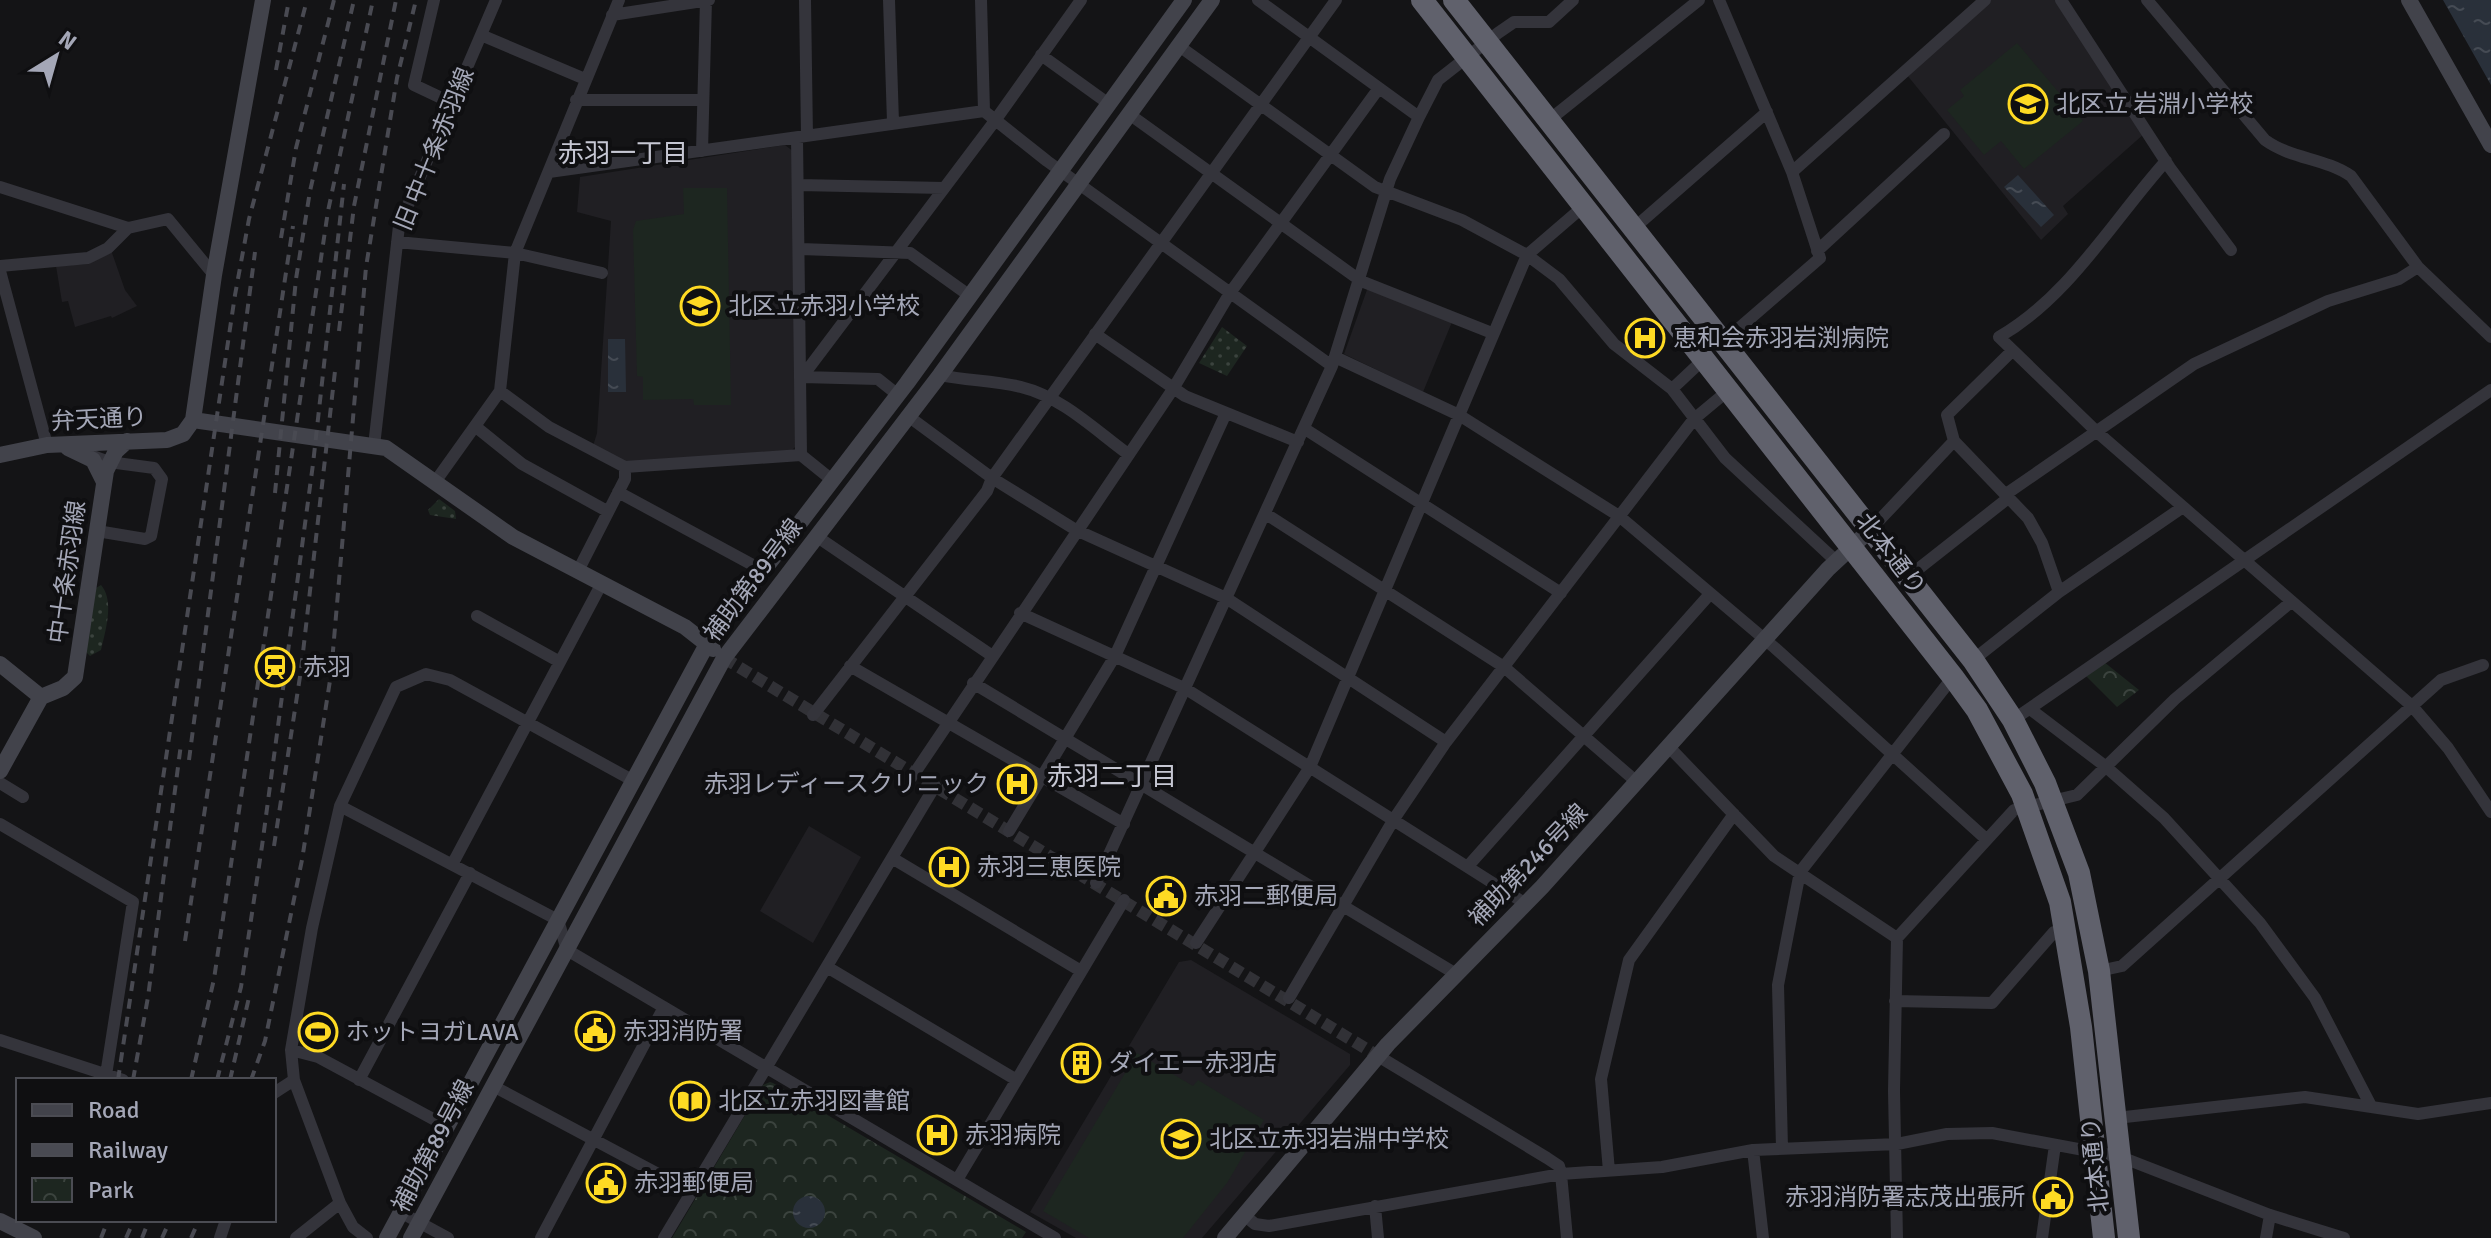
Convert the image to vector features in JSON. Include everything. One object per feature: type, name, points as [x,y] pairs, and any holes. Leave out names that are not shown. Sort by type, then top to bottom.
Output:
[{"type":"highway","name":"北本通り","points":[[1422,0],[1730,389],[1844,554],[1953,677],[1991,734],[2028,807],[2050,867],[2067,930],[2104,1238]]},
{"type":"highway","name":"北本通り","points":[[1454,0],[1973,660],[2021,715],[2079,873],[2099,971],[2129,1238]]},
{"type":"street","points":[[263,0],[214,275],[193,420],[374,446],[393,452],[513,537],[685,627],[724,658]]},
{"type":"street","points":[[434,0],[414,85],[452,103]]},
{"type":"street","name":"旧 中十条赤羽線","points":[[374,446],[399,226],[496,0]]},
{"type":"street","points":[[435,482],[500,391],[515,253],[619,0]]},
{"type":"street","points":[[612,15],[707,0],[702,151]]},
{"type":"street","points":[[801,455],[799,185],[805,0]]},
{"type":"street","points":[[889,0],[893,122]]},
{"type":"street","points":[[981,0],[984,111],[994,122],[1160,244],[1334,362],[1459,415],[1619,516],[1765,640],[1986,839]]},
{"type":"street","points":[[802,377],[994,122],[1081,0]]},
{"type":"street","name":"補助第89号線","points":[[387,1238],[707,644],[898,395],[1184,0]]},
{"type":"street","name":"補助第89号線","points":[[411,1238],[724,658],[940,375],[1212,0]]},
{"type":"street","points":[[1258,0],[1419,117]]},
{"type":"street","points":[[813,715],[987,491],[992,478],[1049,396],[1336,0]]},
{"type":"street","points":[[1096,883],[1334,362],[1390,179],[1438,80],[1514,22],[1549,22],[1557,6],[1573,0]]},
{"type":"street","points":[[1548,121],[1699,0]]},
{"type":"street","points":[[1719,0],[1792,172],[1820,258],[1723,342]]},
{"type":"street","points":[[1792,172],[1985,0]]},
{"type":"street","points":[[2061,0],[2166,161],[2231,250]]},
{"type":"street","points":[[2147,0],[2265,140],[2277,149],[2336,166],[2351,176],[2418,267],[2491,337]]},
{"type":"street","points":[[2409,0],[2491,145]]},
{"type":"street","points":[[481,35],[585,79]]},
{"type":"street","points":[[1179,46],[1330,155],[1387,192],[1462,220],[1527,255],[1572,290],[1614,344],[1636,365],[1672,389],[1725,458],[1844,554]]},
{"type":"street","points":[[1041,55],[1109,104]]},
{"type":"street","points":[[914,774],[991,655],[1173,389],[1230,293],[1379,88]]},
{"type":"street","points":[[576,100],[703,100]]},
{"type":"street","points":[[549,172],[984,111]]},
{"type":"street","points":[[1634,228],[1767,112]]},
{"type":"street","points":[[1129,114],[1361,281],[1492,333]]},
{"type":"street","points":[[1817,251],[1944,134]]},
{"type":"street","points":[[2166,161],[2069,279],[2014,329],[1999,337],[2011,352],[2097,432],[2412,706],[2448,748],[2491,812]]},
{"type":"street","points":[[799,185],[944,188]]},
{"type":"street","points":[[0,187],[128,228],[168,219],[214,275]]},
{"type":"street","points":[[1196,943],[1310,767],[1527,255],[1584,206]]},
{"type":"street","points":[[97,531],[145,539],[154,531],[162,476],[154,468],[109,462],[76,450],[47,445],[0,268],[88,258],[108,248],[128,228]]},
{"type":"street","points":[[397,242],[515,253],[602,273]]},
{"type":"street","points":[[801,249],[897,250],[910,253],[970,296]]},
{"type":"street","points":[[1908,577],[2007,499],[2009,492],[2194,364],[2328,301],[2399,279],[2418,267]]},
{"type":"street","points":[[1095,334],[1173,389],[1298,442]]},
{"type":"street","points":[[2011,352],[1947,415],[1954,441],[2028,518],[2042,543],[2059,592]]},
{"type":"street","points":[[1672,389],[1705,358]]},
{"type":"street","points":[[940,375],[965,381],[995,381],[1049,396],[1128,454]]},
{"type":"street","points":[[802,377],[878,379],[898,395]]},
{"type":"street","points":[[1289,998],[1394,819],[1446,742],[1694,419],[1730,389]]},
{"type":"street","points":[[2370,1104],[2315,998],[2260,923],[2164,818],[2105,766],[2021,715],[2491,390]]},
{"type":"street","points":[[500,391],[549,427],[625,467],[801,455],[832,480]]},
{"type":"street","points":[[1009,831],[1115,656],[1226,413]]},
{"type":"street","points":[[908,416],[992,478],[1076,530],[1226,598],[1446,742]]},
{"type":"street","name":"弁天通り","points":[[0,455],[47,445],[175,438],[193,420]]},
{"type":"street","points":[[476,427],[522,464],[607,511]]},
{"type":"street","points":[[1305,429],[1561,593]]},
{"type":"street","name":"中十条赤羽線","points":[[41,697],[59,690],[75,677],[104,483],[109,462],[127,441]]},
{"type":"street","points":[[1871,529],[1954,441]]},
{"type":"street","points":[[76,450],[99,466],[104,483]]},
{"type":"street","points":[[578,571],[625,479],[625,467]]},
{"type":"street","points":[[618,492],[762,570]]},
{"type":"street","points":[[1973,660],[2059,592],[2183,507]]},
{"type":"street","points":[[1266,514],[1504,667],[1638,783]]},
{"type":"street","name":"補助第246号線","points":[[1225,1238],[1378,1056],[1526,904],[1844,554],[1871,529]]},
{"type":"street","points":[[816,536],[991,655]]},
{"type":"street","points":[[453,863],[602,583]]},
{"type":"street","points":[[1469,865],[1710,594]]},
{"type":"street","points":[[1897,1238],[1897,938],[2014,810],[2077,795],[2230,650],[2291,602]]},
{"type":"street","points":[[1020,613],[1186,689],[1469,865],[1526,904]]},
{"type":"street","points":[[477,616],[560,662]]},
{"type":"street","points":[[0,664],[41,697],[0,771]]},
{"type":"street","points":[[2099,971],[2122,966],[2441,680],[2483,665]]},
{"type":"street","points":[[850,666],[1124,824]]},
{"type":"street","points":[[367,1238],[353,1227],[340,1203],[294,1080],[291,1050],[312,928],[340,806],[396,687],[411,677],[437,675],[632,780]]},
{"type":"street","points":[[1782,1148],[1778,985],[1800,872],[1953,677]]},
{"type":"street","points":[[973,683],[1142,788],[1456,974]]},
{"type":"street","points":[[1669,747],[1774,856],[1897,938]]},
{"type":"street","points":[[0,783],[23,797]]},
{"type":"street","points":[[664,1238],[935,786]]},
{"type":"street","points":[[340,806],[558,920],[567,950],[1055,1238]]},
{"type":"street","points":[[1609,1171],[1601,1079],[1629,960],[1734,814]]},
{"type":"street","points":[[0,824],[133,902],[115,1078],[0,1040]]},
{"type":"street","points":[[892,858],[1081,971]]},
{"type":"street","points":[[359,1080],[470,873]]},
{"type":"street","points":[[957,1180],[1124,900]]},
{"type":"street","points":[[1895,1001],[1992,1003],[2054,932],[2067,930]]},
{"type":"street","points":[[827,967],[1015,1079]]},
{"type":"street","points":[[541,1238],[664,1007]]},
{"type":"street","points":[[291,1050],[318,1057],[448,1127]]},
{"type":"street","points":[[1378,1056],[1559,1166],[1567,1238]]},
{"type":"street","points":[[276,1092],[294,1080]]},
{"type":"street","points":[[493,1086],[692,1192]]},
{"type":"street","points":[[2116,1118],[2305,1097],[2370,1104],[2418,1114],[2491,1103]]},
{"type":"street","points":[[1244,1215],[1255,1224],[1269,1226],[1561,1174],[1662,1167],[1753,1150],[1897,1144],[1947,1134],[1992,1133],[2121,1157],[2270,1215],[2344,1238]]},
{"type":"street","points":[[2042,1238],[2055,1145]]},
{"type":"street","points":[[1753,1150],[1763,1238]]},
{"type":"street","points":[[296,1238],[340,1203]]},
{"type":"street","points":[[1375,1206],[1378,1238]]},
{"type":"street","points":[[402,1213],[448,1238]]},
{"type":"street","points":[[2266,1238],[2270,1215]]},
{"type":"street","points":[[0,1221],[34,1238]]},
{"type":"shaded area","name":"北区立 岩淵小学校","points":[[1990,0],[2059,0],[2145,133],[2063,206],[2068,214],[2041,240],[1907,75]]},
{"type":"shaded area","name":"北区立赤羽小学校","points":[[785,145],[794,152],[797,445],[789,453],[625,462],[593,446],[597,433],[611,221],[577,212],[580,177]]},
{"type":"shaded area","points":[[111,250],[125,290],[137,306],[112,318],[75,327],[68,301],[62,302],[56,266],[89,264]]},
{"type":"shaded area","points":[[1368,287],[1452,322],[1423,392],[1344,354]]},
{"type":"shaded area","points":[[809,826],[861,857],[813,943],[760,911]]},
{"type":"shaded area","name":"北区立赤羽岩淵中学校","points":[[1191,960],[1350,1054],[1350,1065],[1202,1238],[1076,1238],[1030,1212],[1179,962]]},
{"type":"green space","points":[[2017,43],[2083,121],[2024,169],[2001,141],[1984,155],[1947,110],[1964,96],[1960,90]]},
{"type":"green space","points":[[683,188],[727,188],[731,405],[694,405],[693,399],[643,400],[643,377],[637,376],[633,230],[636,221],[684,214]]},
{"type":"green space","points":[[1222,327],[1247,346],[1227,376],[1199,363]]},
{"type":"green space","points":[[439,499],[455,511],[456,519],[430,515],[428,510]]},
{"type":"green space","points":[[101,585],[107,599],[106,626],[101,650],[90,656],[86,652],[96,588]]},
{"type":"green space","points":[[2104,662],[2139,690],[2117,707],[2085,675]]},
{"type":"green space","points":[[1137,1053],[1193,1086],[1198,1080],[1264,1120],[1227,1183],[1183,1238],[1089,1238],[1043,1211]]},
{"type":"green space","points":[[770,1082],[1026,1232],[1022,1238],[672,1238],[763,1085]]},
{"type":"water","points":[[2443,0],[2491,0],[2491,85]]},
{"type":"water","points":[[2018,175],[2054,215],[2041,227],[2004,187]]},
{"type":"water","points":[[608,339],[625,339],[626,392],[608,392]]},
{"type":"water","points":[[809,1196],[820,1201],[825,1212],[820,1223],[809,1228],[798,1223],[793,1212],[798,1201]]},
{"type":"tunnel","points":[[724,658],[1378,1056]]},
{"type":"railway","points":[[276,70],[289,0]]},
{"type":"railway","points":[[118,1078],[235,295],[249,219],[307,0]]},
{"type":"railway","points":[[281,238],[296,148],[334,0]]},
{"type":"railway","points":[[275,493],[296,279],[310,191],[354,0]]},
{"type":"railway","points":[[191,1078],[214,979],[328,211],[373,0]]},
{"type":"railway","points":[[339,331],[354,206],[396,0]]},
{"type":"railway","points":[[252,1078],[265,1041],[302,860],[331,674],[366,267],[397,78],[416,0]]},
{"type":"railway","points":[[218,1078],[241,987],[262,846],[313,464],[344,184]]},
{"type":"railway","points":[[185,941],[293,226]]},
{"type":"railway","points":[[189,760],[255,252]]},
{"type":"railway","points":[[274,846],[301,670],[335,371]]},
{"type":"railway","points":[[133,1078],[148,997],[181,744]]},
{"type":"railway","points":[[230,1078],[250,993]]},
{"type":"railway","points":[[101,1238],[107,1222]]},
{"type":"railway","points":[[126,1238],[133,1222]]},
{"type":"railway","points":[[142,1238],[148,1222]]},
{"type":"railway","points":[[162,1238],[169,1222]]},
{"type":"railway","points":[[191,1238],[198,1222]]},
{"type":"place","name":"北区立 岩淵小学校","points":[[2028,104]]},
{"type":"place","name":"北区立赤羽小学校","points":[[700,306]]},
{"type":"place","name":"恵和会赤羽岩渕病院","points":[[1645,338]]},
{"type":"place","name":"赤羽","points":[[275,667]]},
{"type":"place","name":"赤羽レディースクリニック","points":[[1017,784]]},
{"type":"place","name":"赤羽三恵医院","points":[[949,867]]},
{"type":"place","name":"赤羽二郵便局","points":[[1166,896]]},
{"type":"place","name":"赤羽消防署","points":[[595,1031]]},
{"type":"place","name":"ホットヨガLAVA","points":[[318,1032]]},
{"type":"place","name":"ダイエー赤羽店","points":[[1081,1063]]},
{"type":"place","name":"北区立赤羽図書館","points":[[690,1101]]},
{"type":"place","name":"赤羽病院","points":[[937,1135]]},
{"type":"place","name":"北区立赤羽岩淵中学校","points":[[1181,1139]]},
{"type":"place","name":"赤羽郵便局","points":[[606,1183]]},
{"type":"place","name":"赤羽消防署志茂出張所","points":[[2053,1197]]},
{"type":"district","name":"赤羽一丁目","points":[[623,154]]},
{"type":"district","name":"赤羽二丁目","points":[[1112,777]]}]
